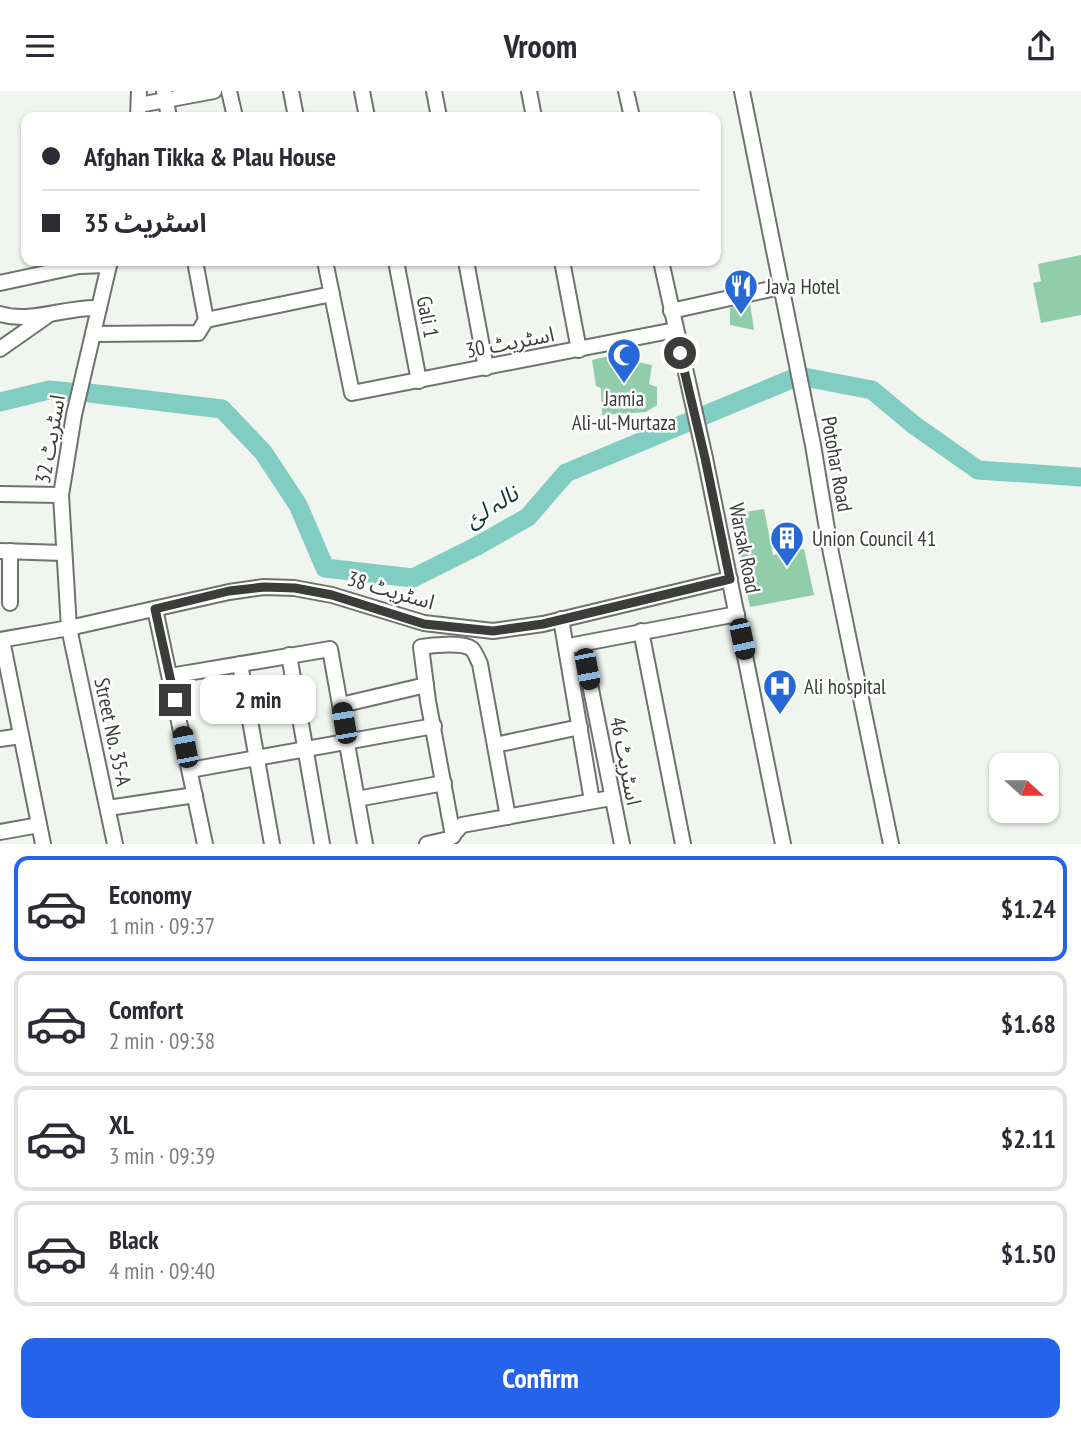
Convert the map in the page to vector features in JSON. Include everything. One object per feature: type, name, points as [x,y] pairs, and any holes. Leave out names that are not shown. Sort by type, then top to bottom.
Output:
[{"type":"street","points":[[138,104],[165,95],[214,91]]},
{"type":"street","points":[[229,91],[234,112]]},
{"type":"street","points":[[291,91],[295,112]]},
{"type":"street","points":[[362,91],[366,112]]},
{"type":"street","points":[[434,91],[438,112]]},
{"type":"street","points":[[529,91],[533,112]]},
{"type":"street","points":[[626,91],[631,112]]},
{"type":"street","name":"Potohar Road","points":[[742,91],[807,414],[831,553],[891,844]]},
{"type":"street","points":[[0,283],[79,266]]},
{"type":"street","name":"اسٹریٹ 32","points":[[69,628],[61,495],[66,456],[109,266]]},
{"type":"street","points":[[93,334],[198,333],[206,320],[196,266]]},
{"type":"street","points":[[206,320],[332,294],[327,266]]},
{"type":"street","name":"Gali 1","points":[[397,266],[419,381]]},
{"type":"street","points":[[467,266],[486,368]]},
{"type":"street","points":[[563,266],[579,350]]},
{"type":"street","name":"Warsak Road","points":[[662,266],[705,458],[783,844]]},
{"type":"street","points":[[671,311],[780,287]]},
{"type":"street","name":"اسٹریٹ 30","points":[[332,294],[352,393],[675,330]]},
{"type":"street","points":[[0,314],[27,317],[75,308],[99,308]]},
{"type":"street","points":[[0,349],[51,313]]},
{"type":"street","points":[[0,494],[61,495]]},
{"type":"street","points":[[10,604],[3,549],[64,553]]},
{"type":"street","name":"اسٹریٹ 38","points":[[1,640],[69,628],[229,591],[264,587],[295,588],[332,595],[424,624],[493,631],[561,619],[730,579]]},
{"type":"street","points":[[155,609],[205,844]]},
{"type":"street","points":[[565,646],[737,614]]},
{"type":"street","points":[[561,619],[593,801]]},
{"type":"street","name":"Street No. 35-A","points":[[69,628],[115,844]]},
{"type":"street","points":[[641,631],[683,844]]},
{"type":"street","points":[[1,640],[43,844]]},
{"type":"street","name":"اسٹریٹ 46","points":[[582,643],[622,844]]},
{"type":"street","points":[[451,840],[421,647],[447,645],[472,649],[480,664],[509,817]]},
{"type":"street","points":[[170,676],[330,649],[365,844]]},
{"type":"street","points":[[289,655],[322,844]]},
{"type":"street","points":[[240,664],[272,844]]},
{"type":"street","points":[[341,705],[426,685]]},
{"type":"street","points":[[190,770],[434,726]]},
{"type":"street","points":[[495,745],[580,727]]},
{"type":"street","points":[[0,739],[21,736]]},
{"type":"street","points":[[357,799],[444,783]]},
{"type":"street","points":[[108,808],[195,795]]},
{"type":"street","points":[[426,844],[451,840],[462,825],[611,799]]},
{"type":"street","points":[[0,832],[39,825]]},
{"type":"building","points":[[1081,255],[1081,315],[1041,323],[1033,283],[1041,281],[1038,264]]},
{"type":"building","name":"Java Hotel","points":[[750,303],[754,330],[730,325],[730,308]]},
{"type":"building","name":"Jamia Ali-ul-Murtaza","points":[[609,356],[652,365],[649,384],[657,387],[657,405],[646,412],[602,415],[601,388],[596,386],[592,360]]},
{"type":"building","points":[[764,509],[773,555],[804,549],[814,595],[750,607],[731,514]]},
{"type":"waterway","name":"نالہ لئ","points":[[89,393],[222,409],[263,452],[298,505],[325,568],[413,578],[528,517],[566,473],[799,376],[872,390],[914,425],[978,470],[1081,477]]},
{"type":"waterway","name":"نالہ لئ","points":[[0,402],[49,390],[70,392]]},
{"type":"place","name":"Java Hotel","points":[[741,316]]},
{"type":"place","name":"Jamia Ali-ul-Murtaza","points":[[624,385]]},
{"type":"place","name":"Union Council 41","points":[[787,568]]},
{"type":"place","name":"Ali hospital","points":[[780,716]]},
{"type":"route","points":[[175,700],[155,609],[229,591],[264,587],[295,588],[332,595],[424,624],[493,631],[543,624],[730,579],[680,353]]}]
